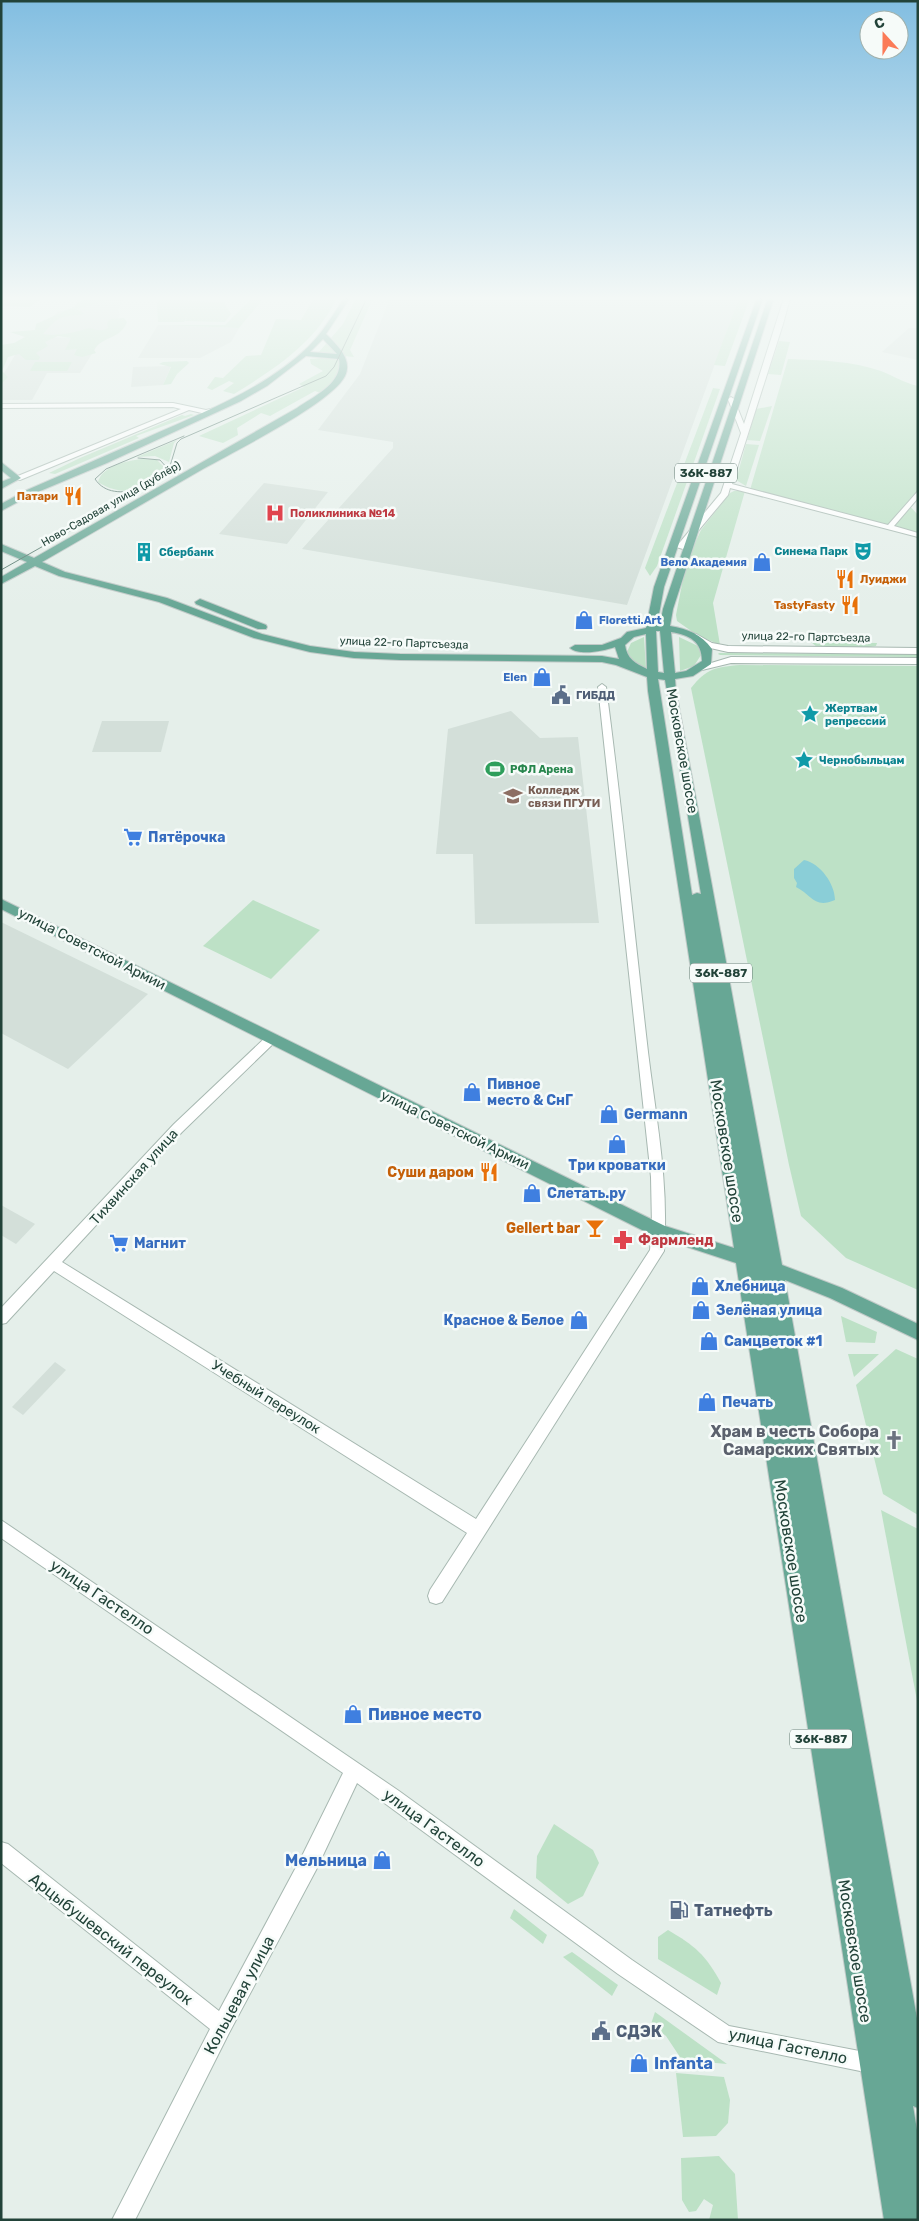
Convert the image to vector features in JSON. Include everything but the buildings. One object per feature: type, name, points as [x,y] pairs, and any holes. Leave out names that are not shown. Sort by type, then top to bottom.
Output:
[{"type":"main road","points":[[1,497],[155,437],[235,402]]},
{"type":"main road","name":"Ново-Садовая улица (дублёр)","points":[[1,581],[312,402]]},
{"type":"main road","name":"Московское шоссе","points":[[723,402],[659,587],[658,628],[661,676],[666,719],[759,1264],[883,2065],[897,2220]]},
{"type":"main road","name":"Московское шоссе","points":[[661,676],[658,628],[669,577],[730,402]]},
{"type":"main road","name":"Московское шоссе","points":[[658,628],[668,609],[736,402]]},
{"type":"main road","points":[[1,465],[17,478],[1,486]]},
{"type":"main road","points":[[1,508],[75,468]]},
{"type":"main road","name":"улица 22-го Партсъезда","points":[[1,547],[62,574],[170,602],[258,636],[310,649],[376,656],[602,659],[619,662],[635,669]]},
{"type":"main road","name":"улица 22-го Партсъезда","points":[[36,561],[56,563],[87,573],[179,595],[269,629],[326,642],[399,648],[593,648],[608,647],[621,641]]},
{"type":"main road","points":[[621,641],[636,632],[658,628],[678,630],[696,637],[703,643],[708,655],[702,667]]},
{"type":"main road","name":"Московское шоссе","points":[[621,641],[618,646],[620,654],[623,660],[635,669],[661,676],[689,674],[702,667]]},
{"type":"main road","name":"улица Советской Армии","points":[[1,904],[660,1232],[759,1264],[836,1293],[918,1332]]},
{"type":"main road","name":"Московское шоссе","points":[[759,1264],[810,1463],[918,2096]]},
{"type":"main road","name":"Московское шоссе","points":[[883,2065],[918,2214]]},
{"type":"street","points":[[732,402],[744,432]]},
{"type":"street","points":[[680,548],[725,492],[754,402]]},
{"type":"street","points":[[1,406],[173,405],[206,412],[222,409]]},
{"type":"street","points":[[17,478],[189,408]]},
{"type":"street","points":[[728,485],[918,534]]},
{"type":"street","points":[[890,527],[918,493]]},
{"type":"street","name":"улица 22-го Партсъезда","points":[[696,637],[709,645],[728,649],[918,651]]},
{"type":"street","name":"улица 22-го Партсъезда","points":[[702,667],[731,660],[918,661]]},
{"type":"street","points":[[436,1596],[657,1252],[660,1232],[660,1207],[642,1052],[634,951],[602,687]]},
{"type":"street","name":"Тихвинская улица","points":[[1,1318],[54,1264],[178,1128],[271,1039]]},
{"type":"street","name":"Учебный переулок","points":[[54,1264],[478,1530]]},
{"type":"street","name":"улица Гастелло","points":[[1,1528],[353,1771],[394,1797],[625,1966],[725,2035],[883,2065]]},
{"type":"street","name":"Кольцевая улица","points":[[123,2220],[222,2026],[309,1863],[353,1771]]},
{"type":"street","name":"Арцыбушевский переулок","points":[[1,1851],[222,2026]]},
{"type":"shaded area","points":[[339,402],[701,402],[627,605],[302,549],[393,448],[393,442],[318,430]]},
{"type":"shaded area","name":"Поликлиника №14","points":[[264,483],[328,492],[287,544],[219,534]]},
{"type":"shaded area","name":"Колледж связи ПГУТИ","points":[[511,711],[540,738],[578,737],[599,923],[475,924],[473,854],[436,854],[448,729]]},
{"type":"shaded area","points":[[102,721],[169,721],[161,752],[92,752]]},
{"type":"shaded area","points":[[1,922],[148,994],[68,1069],[1,1033]]},
{"type":"shaded area","points":[[1,1205],[35,1224],[16,1244],[1,1235]]},
{"type":"shaded area","points":[[55,1362],[66,1370],[23,1415],[12,1407]]},
{"type":"green space","points":[[273,402],[296,402],[270,416],[261,413],[237,428],[238,435],[223,443],[199,436]]},
{"type":"green space","points":[[708,402],[715,402],[657,566],[650,576],[645,568]]},
{"type":"green space","points":[[776,402],[918,402],[918,493],[908,504],[918,515],[918,537],[750,490]]},
{"type":"green space","points":[[772,406],[760,441],[747,440],[756,409]]},
{"type":"green space","points":[[182,415],[194,415],[136,436],[139,438],[55,474],[49,473]]},
{"type":"green space","points":[[177,440],[174,443],[169,462],[155,456],[137,457]]},
{"type":"green space","points":[[746,444],[759,445],[746,486],[736,480]]},
{"type":"green space","points":[[141,459],[157,460],[166,469],[165,475],[150,486],[123,491],[98,482],[100,477],[109,468]]},
{"type":"green space","points":[[745,491],[713,603],[720,645],[697,635],[677,621],[676,615],[684,574],[701,530],[730,493]]},
{"type":"green space","points":[[644,637],[646,668],[635,663],[627,652],[631,643]]},
{"type":"green space","points":[[679,637],[698,646],[701,655],[694,666],[680,671]]},
{"type":"green space","points":[[811,642],[877,643],[876,646],[869,647],[817,647]]},
{"type":"green space","points":[[719,653],[918,654],[918,657],[720,655]]},
{"type":"green space","points":[[740,665],[918,666],[918,1290],[846,1258],[801,1216],[691,688],[707,672]]},
{"type":"green space","points":[[253,900],[320,930],[271,979],[203,946]]},
{"type":"green space","points":[[841,1316],[877,1332],[875,1343],[846,1342]]},
{"type":"green space","name":"Храм в честь Собора Самарских Святых","points":[[896,1349],[918,1359],[918,1515],[883,1494],[856,1385]]},
{"type":"green space","points":[[848,1354],[879,1354],[854,1377]]},
{"type":"green space","points":[[881,1510],[918,1529],[918,1706]]},
{"type":"green space","points":[[554,1824],[593,1850],[599,1863],[583,1896],[568,1904],[536,1878],[537,1856]]},
{"type":"green space","points":[[514,1909],[547,1935],[543,1944],[510,1918]]},
{"type":"green space","points":[[668,1930],[692,1946],[710,1965],[721,1983],[717,1995],[658,1959],[658,1937]]},
{"type":"green space","points":[[572,1952],[618,1985],[612,1996],[563,1957]]},
{"type":"green space","points":[[655,2012],[727,2064],[682,2060],[666,2036],[651,2024]]},
{"type":"green space","points":[[676,2073],[724,2077],[730,2100],[728,2123],[716,2136],[683,2137]]},
{"type":"green space","points":[[719,2156],[735,2174],[738,2220],[709,2220],[713,2205],[704,2199],[696,2211],[689,2212],[682,2200],[681,2158]]},
{"type":"water","points":[[804,860],[816,865],[826,875],[832,887],[835,900],[818,902],[796,887],[794,869]]},
{"type":"tram line","points":[[169,470],[177,443],[181,439],[267,402]]},
{"type":"tram line","points":[[138,490],[126,492],[109,490],[95,479],[106,469],[184,436]]},
{"type":"tram line","points":[[138,458],[160,460],[169,470]]},
{"type":"tram line","points":[[1,570],[167,476],[169,470]]},
{"type":"place","name":"Патари","points":[[73,496]]},
{"type":"place","name":"Поликлиника №14","points":[[275,513]]},
{"type":"place","name":"Синема Парк","points":[[863,551]]},
{"type":"place","name":"Сбербанк","points":[[144,552]]},
{"type":"place","name":"Вело Академия","points":[[762,562]]},
{"type":"place","name":"Луиджи","points":[[845,579]]},
{"type":"place","name":"TastyFasty","points":[[850,605]]},
{"type":"place","name":"Floretti.Art","points":[[584,620]]},
{"type":"place","name":"Elen","points":[[542,677]]},
{"type":"place","name":"ГИБДД","points":[[561,695]]},
{"type":"place","name":"Жертвам репрессий","points":[[810,714]]},
{"type":"place","name":"Чернобыльцам","points":[[804,760]]},
{"type":"place","name":"РФЛ Арена","points":[[495,769]]},
{"type":"place","name":"Колледж связи ПГУТИ","points":[[513,796]]},
{"type":"place","name":"Пятёрочка","points":[[133,837]]},
{"type":"place","name":"Пивное место & СнГ","points":[[472,1092]]},
{"type":"place","name":"Germann","points":[[609,1114]]},
{"type":"place","name":"Три кроватки","points":[[617,1144]]},
{"type":"place","name":"Суши даром","points":[[489,1172]]},
{"type":"place","name":"Слетать.ру","points":[[532,1193]]},
{"type":"place","name":"Gellert bar","points":[[595,1228]]},
{"type":"place","name":"Фармленд","points":[[623,1240]]},
{"type":"place","name":"Магнит","points":[[119,1243]]},
{"type":"place","name":"Хлебница","points":[[700,1286]]},
{"type":"place","name":"Зелёная улица","points":[[701,1310]]},
{"type":"place","name":"Красное & Белое","points":[[579,1320]]},
{"type":"place","name":"Самцветок #1","points":[[709,1341]]},
{"type":"place","name":"Печать","points":[[707,1402]]},
{"type":"place","name":"Храм в честь Собора Самарских Святых","points":[[894,1440]]},
{"type":"place","name":"Пивное место","points":[[353,1714]]},
{"type":"place","name":"Мельница","points":[[382,1860]]},
{"type":"place","name":"Татнефть","points":[[679,1910]]},
{"type":"place","name":"СДЭК","points":[[601,2031]]},
{"type":"place","name":"Infanta","points":[[639,2063]]}]
